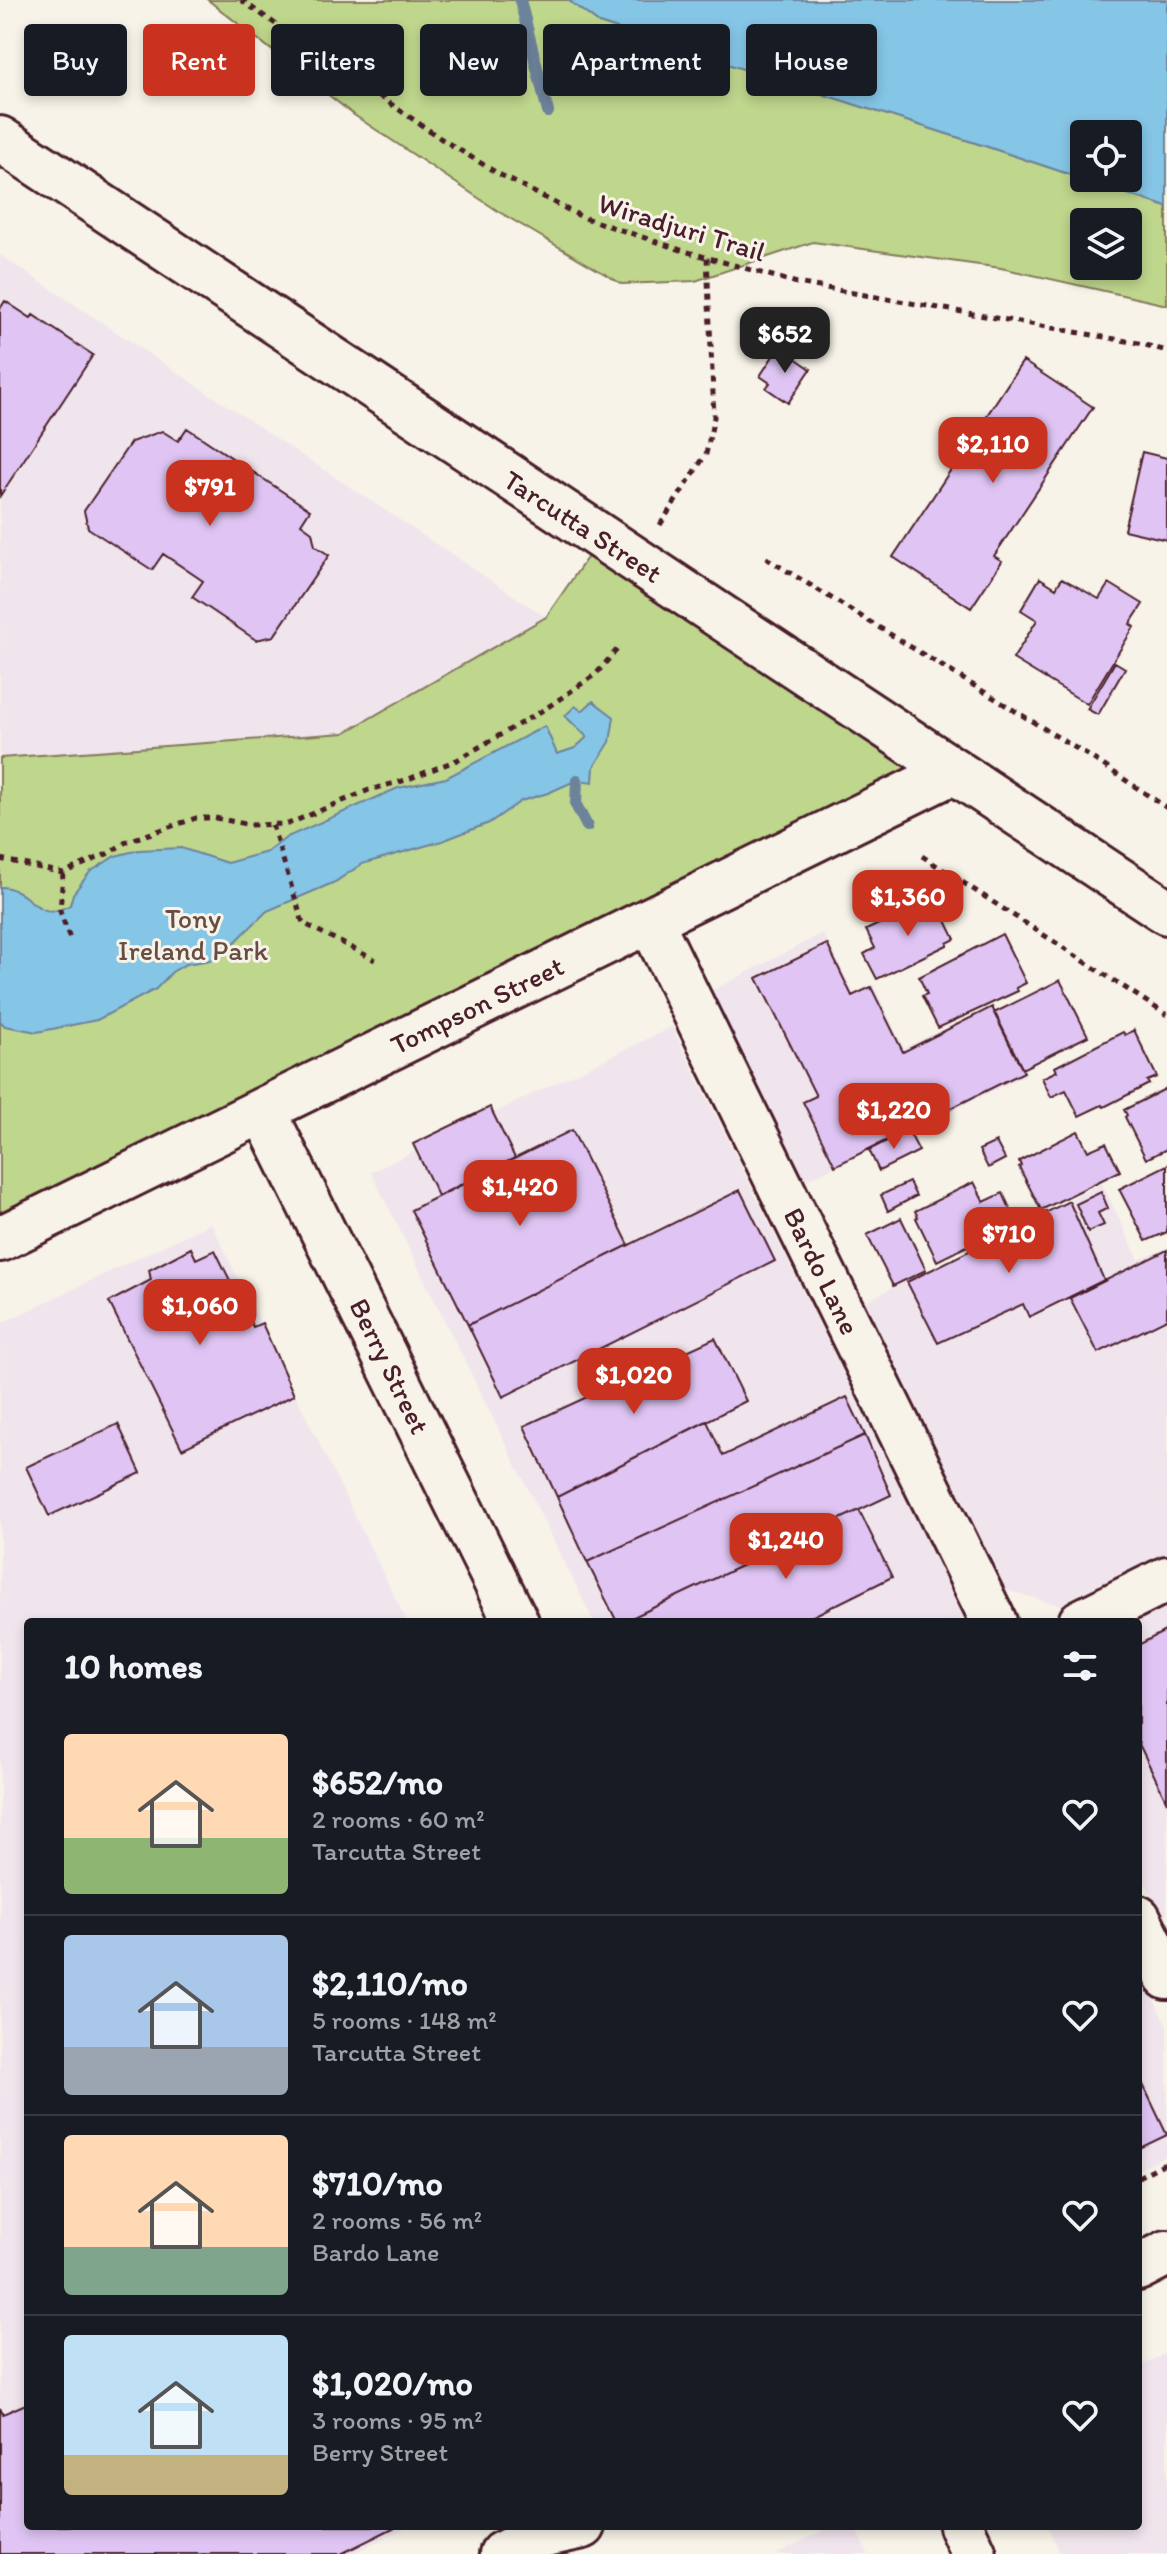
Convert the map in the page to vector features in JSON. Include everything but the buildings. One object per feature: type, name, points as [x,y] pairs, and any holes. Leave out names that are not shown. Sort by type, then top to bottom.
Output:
[{"type":"street","name":"Tarcutta Street","points":[[0,139],[1167,912]]},
{"type":"street","name":"Tompson Street","points":[[0,1239],[954,771]]},
{"type":"street","name":"Bardo Lane","points":[[650,920],[992,1618]]},
{"type":"street","name":"Berry Street","points":[[263,1110],[514,1618]]},
{"type":"street","points":[[1089,1618],[1167,1579]]},
{"type":"street","points":[[1142,1926],[1167,1977]]},
{"type":"street","points":[[1142,2266],[1167,2253]]},
{"type":"street","points":[[502,2554],[541,2535],[564,2530]]},
{"type":"street","points":[[589,2554],[612,2530]]},
{"type":"street","points":[[963,2530],[974,2554]]},
{"type":"path","name":"Wiradjuri Trail","points":[[241,0],[440,138],[497,173],[582,217],[797,283],[1138,343],[1167,351]]},
{"type":"path","points":[[677,499],[706,454],[714,417],[707,257]]},
{"type":"path","points":[[766,558],[1100,763],[1167,808]]},
{"type":"path","points":[[0,859],[63,873],[128,841],[196,818],[251,825],[288,824],[369,790],[406,780],[457,760],[545,709],[596,674],[620,646]]},
{"type":"path","points":[[272,825],[303,923],[375,960]]},
{"type":"path","points":[[922,856],[1167,1015]]},
{"type":"path","points":[[63,873],[60,911],[71,942]]},
{"type":"path","points":[[1142,2175],[1167,2162]]},
{"type":"shaded area","points":[[0,255],[546,617],[344,733],[0,758]]},
{"type":"shaded area","points":[[823,933],[854,993],[873,984],[904,1048],[992,1006],[1026,1075],[802,1182],[708,993]]},
{"type":"shaded area","points":[[672,1027],[965,1618],[592,1618],[371,1172]]},
{"type":"shaded area","points":[[1102,1183],[1139,1260],[1167,1248],[1167,1558],[1067,1607],[1005,1590],[862,1303]]},
{"type":"shaded area","points":[[211,1223],[405,1618],[24,1618],[24,2530],[401,2530],[352,2554],[0,2554],[0,1324]]},
{"type":"shaded area","points":[[1167,1595],[1167,1928],[1142,1876],[1142,1618],[1115,1618]]},
{"type":"shaded area","points":[[1142,1975],[1167,2026],[1167,2155],[1142,2167]]},
{"type":"shaded area","points":[[1167,2353],[1167,2554],[1061,2554],[1049,2530],[1142,2530],[1142,2365]]},
{"type":"shaded area","points":[[824,2530],[856,2530],[868,2554],[776,2554]]},
{"type":"green space","points":[[208,0],[568,0],[602,24],[543,24],[543,96],[730,96],[730,65],[746,70],[746,96],[828,96],[985,146],[1070,174],[1070,192],[1122,192],[1167,207],[1167,305],[1001,268],[813,242],[695,281],[622,284],[501,213],[330,96],[404,96],[404,24],[271,24],[271,50],[255,37],[255,24],[238,24]]},
{"type":"green space","name":"Tony Ireland Park","points":[[600,539],[950,774],[0,1239],[0,758],[344,733],[546,617]]},
{"type":"water","points":[[568,0],[1167,0],[1167,207],[1122,192],[1142,192],[1142,120],[1070,120],[1070,174],[828,96],[877,96],[877,24],[746,24],[746,70],[730,65],[730,24],[602,24]]},
{"type":"water","points":[[593,701],[614,717],[610,742],[594,767],[593,782],[577,780],[521,801],[489,823],[442,841],[362,864],[335,882],[267,911],[224,953],[211,960],[186,964],[172,972],[156,989],[97,1020],[37,1032],[5,1026],[0,1021],[0,887],[19,893],[40,908],[58,910],[70,905],[73,894],[90,872],[115,856],[139,850],[181,848],[227,863],[267,852],[287,837],[398,788],[446,778],[545,726],[557,754],[575,748],[587,737],[565,716],[575,706],[582,711]]},
{"type":"waterway","points":[[520,0],[548,112]]},
{"type":"waterway","points":[[577,780],[576,805],[587,826]]}]
